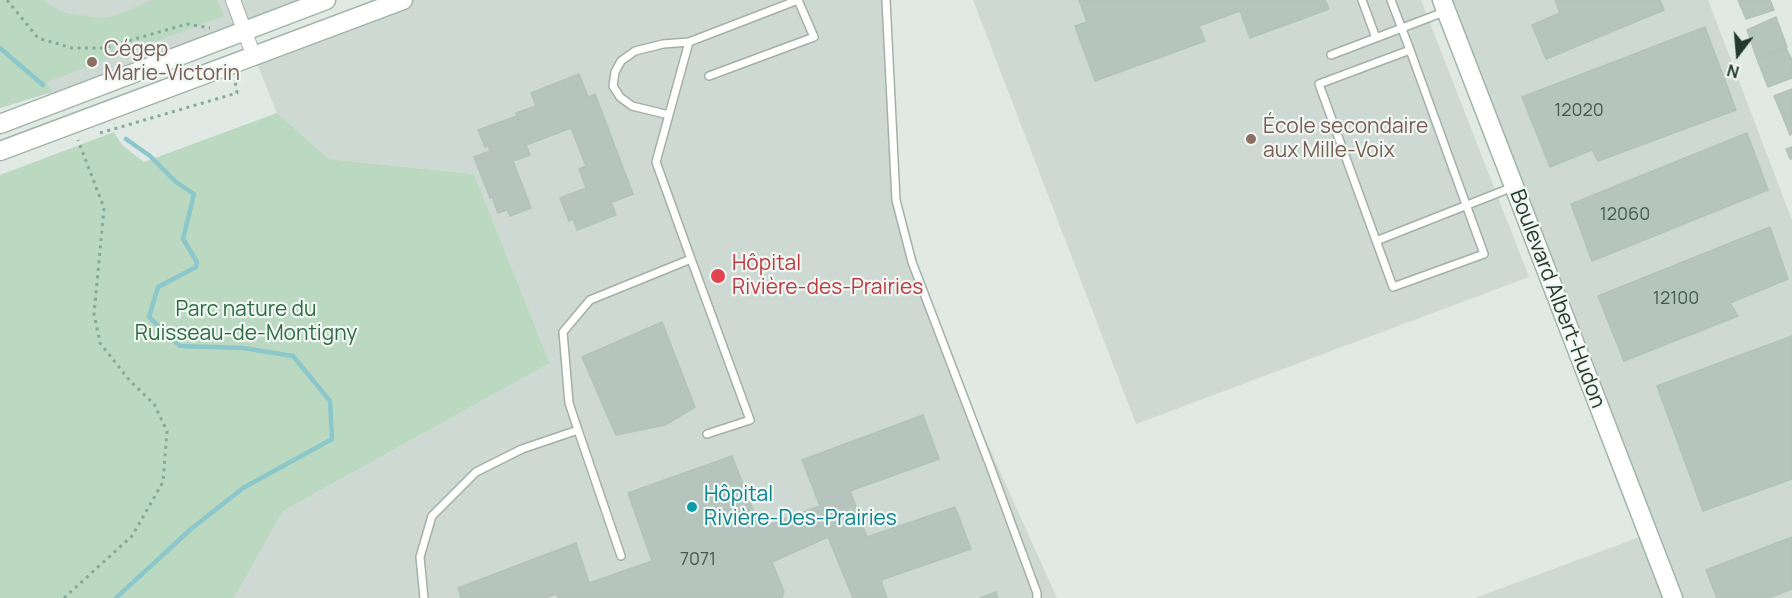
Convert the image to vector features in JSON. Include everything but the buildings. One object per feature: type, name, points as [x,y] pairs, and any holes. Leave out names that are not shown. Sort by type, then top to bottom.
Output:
[{"type":"street","points":[[233,0],[253,54]]},
{"type":"street","points":[[0,123],[326,0]]},
{"type":"street","points":[[0,151],[232,64],[253,54],[403,0]]},
{"type":"street","name":"Boulevard Albert-Hudon","points":[[1444,6],[1672,598]]},
{"type":"lane","points":[[669,115],[632,106],[620,98],[613,86],[615,72],[621,61],[635,51],[663,44],[688,42],[798,0],[814,37],[709,76]]},
{"type":"lane","points":[[886,0],[896,200],[912,262],[989,463],[1037,598]]},
{"type":"lane","points":[[1362,0],[1376,38]]},
{"type":"lane","points":[[1391,0],[1410,50],[1484,254],[1393,287],[1319,84],[1410,50]]},
{"type":"lane","points":[[1331,55],[1401,28],[1444,6]]},
{"type":"lane","points":[[688,42],[656,162],[750,420],[707,434]]},
{"type":"lane","points":[[1376,241],[1514,187]]},
{"type":"lane","points":[[621,556],[569,403],[563,332],[590,300],[691,259]]},
{"type":"lane","points":[[424,598],[420,556],[432,516],[476,472],[522,449],[578,430]]},
{"type":"path","points":[[7,0],[38,38],[72,48],[103,48],[187,24],[207,26],[224,40]]},
{"type":"path","points":[[100,133],[237,93],[232,64]]},
{"type":"path","points":[[64,598],[132,536],[163,482],[167,431],[154,404],[130,381],[100,343],[94,314],[104,207],[77,140]]},
{"type":"shaded area","name":"Cégep Marie-Victorin","points":[[0,0],[320,0],[51,100]]},
{"type":"shaded area","name":"Hôpital Rivière-des-Prairies","points":[[403,0],[886,0],[896,200],[946,352],[1057,598],[234,598],[283,511],[550,363],[474,174],[329,159],[277,113],[253,54]]},
{"type":"shaded area","name":"École secondaire aux Mille-Voix","points":[[973,0],[1421,0],[1529,277],[1136,424]]},
{"type":"shaded area","points":[[1443,0],[1708,0],[1792,220],[1792,598],[1475,598],[1648,534]]},
{"type":"green space","name":"Cégep Marie-Victorin","points":[[0,0],[43,0],[61,12],[97,18],[114,16],[152,0],[217,0],[224,16],[47,82],[52,92],[0,108]]},
{"type":"green space","name":"Parc nature du Ruisseau-de-Montigny","points":[[277,113],[329,159],[474,174],[550,363],[283,511],[234,598],[0,598],[0,175],[114,132],[122,145],[144,162]]},
{"type":"waterway","points":[[0,48],[43,85]]},
{"type":"waterway","points":[[116,598],[191,529],[243,488],[332,439],[330,401],[293,356],[243,348],[180,346],[149,317],[158,287],[196,267],[197,262],[183,239],[194,194],[176,182],[150,156],[126,139]]},
{"type":"place","name":"Cégep Marie-Victorin","points":[[92,62]]},
{"type":"place","name":"École secondaire aux Mille-Voix","points":[[1251,139]]},
{"type":"place","name":"Hôpital Rivière-des-Prairies","points":[[718,276]]},
{"type":"place","name":"Hôpital Rivière-Des-Prairies","points":[[692,507]]}]
